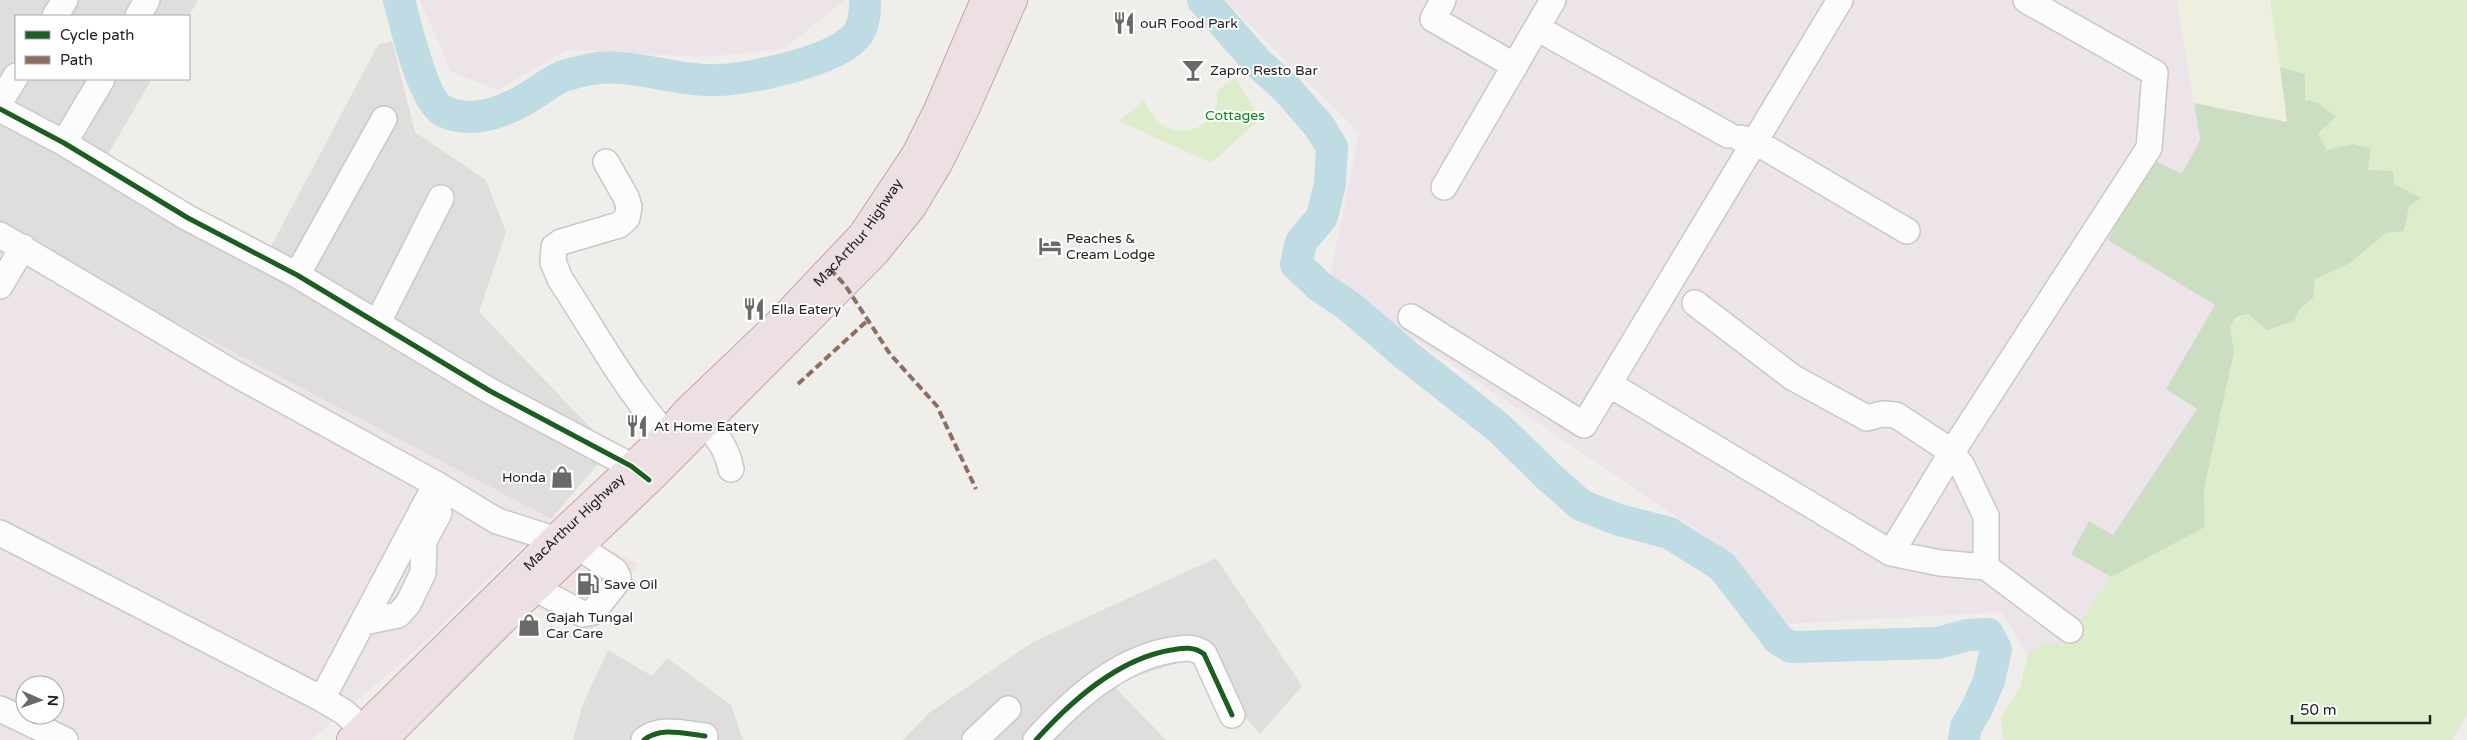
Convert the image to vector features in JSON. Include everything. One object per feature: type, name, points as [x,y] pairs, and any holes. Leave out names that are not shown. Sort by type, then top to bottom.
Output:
[{"type":"highway","name":"MacArthur Highway","points":[[368,737],[697,417],[875,254],[912,206],[939,162],[966,106],[1004,1]]},
{"type":"street","points":[[56,15],[65,0]]},
{"type":"street","points":[[139,15],[147,0]]},
{"type":"street","points":[[1444,0],[1433,20],[1515,66]]},
{"type":"street","points":[[1444,187],[1553,0]]},
{"type":"street","points":[[1411,317],[1584,426],[1741,138],[1840,0]]},
{"type":"street","points":[[1891,553],[1952,452],[2149,148],[2155,73],[2026,0]]},
{"type":"street","points":[[1537,28],[1741,138],[1907,232]]},
{"type":"street","points":[[0,102],[15,78]]},
{"type":"street","points":[[64,143],[101,80]]},
{"type":"street","points":[[0,109],[64,143],[188,218],[297,275],[490,391],[640,473]]},
{"type":"street","points":[[297,275],[384,119]]},
{"type":"street","points":[[606,162],[626,196],[629,207],[627,218],[619,225],[561,242],[554,247],[553,262],[560,279],[633,391],[673,442]]},
{"type":"street","points":[[378,322],[441,198]]},
{"type":"street","points":[[0,235],[232,372],[497,521],[566,543],[615,571],[618,577],[616,583],[593,612],[583,614],[526,584]]},
{"type":"street","points":[[0,286],[22,247]]},
{"type":"street","points":[[1695,302],[1792,377],[1867,418],[1882,414],[1896,415],[1952,452],[1962,466],[1986,516],[1986,567]]},
{"type":"street","points":[[1608,384],[1891,553],[1940,564],[1986,567],[2070,630]]},
{"type":"street","points":[[697,417],[717,436],[729,458],[732,469]]},
{"type":"street","points":[[322,699],[364,622],[414,550],[443,489]]},
{"type":"street","points":[[0,534],[322,699],[344,712],[368,737]]},
{"type":"street","points":[[1036,740],[1055,720],[1121,667],[1159,653],[1185,648],[1196,648],[1204,654],[1232,715]]},
{"type":"street","points":[[0,708],[65,740]]},
{"type":"street","points":[[975,740],[1008,710]]},
{"type":"street","points":[[644,740],[652,734],[662,732],[705,736]]},
{"type":"shaded area","points":[[0,0],[198,0],[190,15],[15,15],[15,80],[151,80],[104,161],[267,254],[378,45],[392,41],[415,132],[486,180],[506,232],[479,312],[611,449],[551,519],[0,230]]},
{"type":"shaded area","points":[[420,0],[845,0],[784,49],[707,57],[567,50],[498,90],[451,72]]},
{"type":"shaded area","points":[[1225,0],[2177,0],[2234,352],[2204,490],[2008,740],[2003,738],[2001,717],[2020,687],[2028,655],[2002,612],[1784,624],[1730,553],[1329,281],[1359,133]]},
{"type":"shaded area","points":[[0,230],[551,519],[415,651],[311,740],[0,740]]},
{"type":"shaded area","points":[[599,544],[638,564],[591,631],[535,607]]},
{"type":"shaded area","points":[[1216,558],[1302,686],[1260,734],[1192,658],[1112,684],[1166,740],[903,740],[929,713],[1033,642]]},
{"type":"shaded area","points":[[608,650],[652,676],[667,658],[731,705],[743,740],[573,740],[582,706]]},
{"type":"green space","points":[[2177,0],[2270,0],[2288,122],[2194,103]]},
{"type":"green space","points":[[2270,0],[2467,0],[2467,714],[2452,740],[2008,740],[2003,738],[2001,717],[2020,687],[2028,655],[2042,643],[2063,646],[2111,577],[2205,527],[2204,489],[2234,353],[2230,326],[2237,319],[2245,315],[2262,312],[2288,312],[2306,305],[2313,298],[2315,279],[2350,263],[2386,233],[2404,231],[2409,206],[2421,198],[2368,171],[2352,144],[2327,150],[2318,133],[2317,102],[2305,100],[2305,74],[2280,67]]},
{"type":"green space","points":[[2280,67],[2305,74],[2305,100],[2317,102],[2336,117],[2318,133],[2327,150],[2352,144],[2371,148],[2368,170],[2393,171],[2394,184],[2421,198],[2409,206],[2404,231],[2386,233],[2350,263],[2315,279],[2313,298],[2299,310],[2294,321],[2267,330],[2248,314],[2237,317],[2230,326],[2234,352],[2204,489],[2205,527],[2111,577],[2071,554],[2089,521],[2113,535],[2197,409],[2166,389],[2215,305],[2108,240],[2150,158],[2182,174],[2200,140],[2194,103],[2287,122]]},
{"type":"green space","name":"Cottages","points":[[1235,77],[1260,119],[1211,163],[1119,121],[1144,100],[1154,117],[1166,127],[1182,131],[1190,130],[1204,123],[1210,117],[1217,103],[1217,91]]},
{"type":"waterway","points":[[399,0],[410,42],[429,92],[443,111],[465,117],[476,117],[498,112],[533,95],[561,77],[586,70],[600,68],[631,69],[692,79],[722,80],[782,70],[803,64],[839,49],[855,37],[863,22],[865,0]]},
{"type":"waterway","points":[[1203,0],[1259,64],[1285,87],[1319,126],[1332,147],[1330,184],[1322,217],[1301,242],[1296,264],[1319,286],[1349,306],[1406,355],[1499,428],[1581,505],[1616,519],[1669,533],[1722,566],[1779,640],[1791,647],[1938,643],[1968,635],[1988,634],[1996,649],[1989,681],[1966,727],[1964,740]]},
{"type":"marked path","points":[[830,269],[845,285],[890,354],[937,406],[976,489]]},
{"type":"marked path","points":[[798,384],[868,320]]},
{"type":"cycle path","points":[[0,109],[64,143],[188,218],[297,275],[490,391],[631,466],[649,480]]},
{"type":"cycle path","points":[[1036,740],[1065,710],[1097,683],[1133,662],[1171,650],[1188,648],[1204,654],[1232,715]]},
{"type":"cycle path","points":[[644,740],[658,733],[665,732],[705,736]]},
{"type":"place","name":"ouR Food Park","points":[[1124,23]]},
{"type":"place","name":"Zapro Resto Bar","points":[[1193,70]]},
{"type":"place","name":"Peaches & Cream Lodge","points":[[1050,246]]},
{"type":"place","name":"Ella Eatery","points":[[754,309]]},
{"type":"place","name":"At Home Eatery","points":[[637,426]]},
{"type":"place","name":"Honda","points":[[562,477]]},
{"type":"place","name":"Save Oil","points":[[588,584]]},
{"type":"place","name":"Gajah Tungal Car Care","points":[[529,625]]}]
